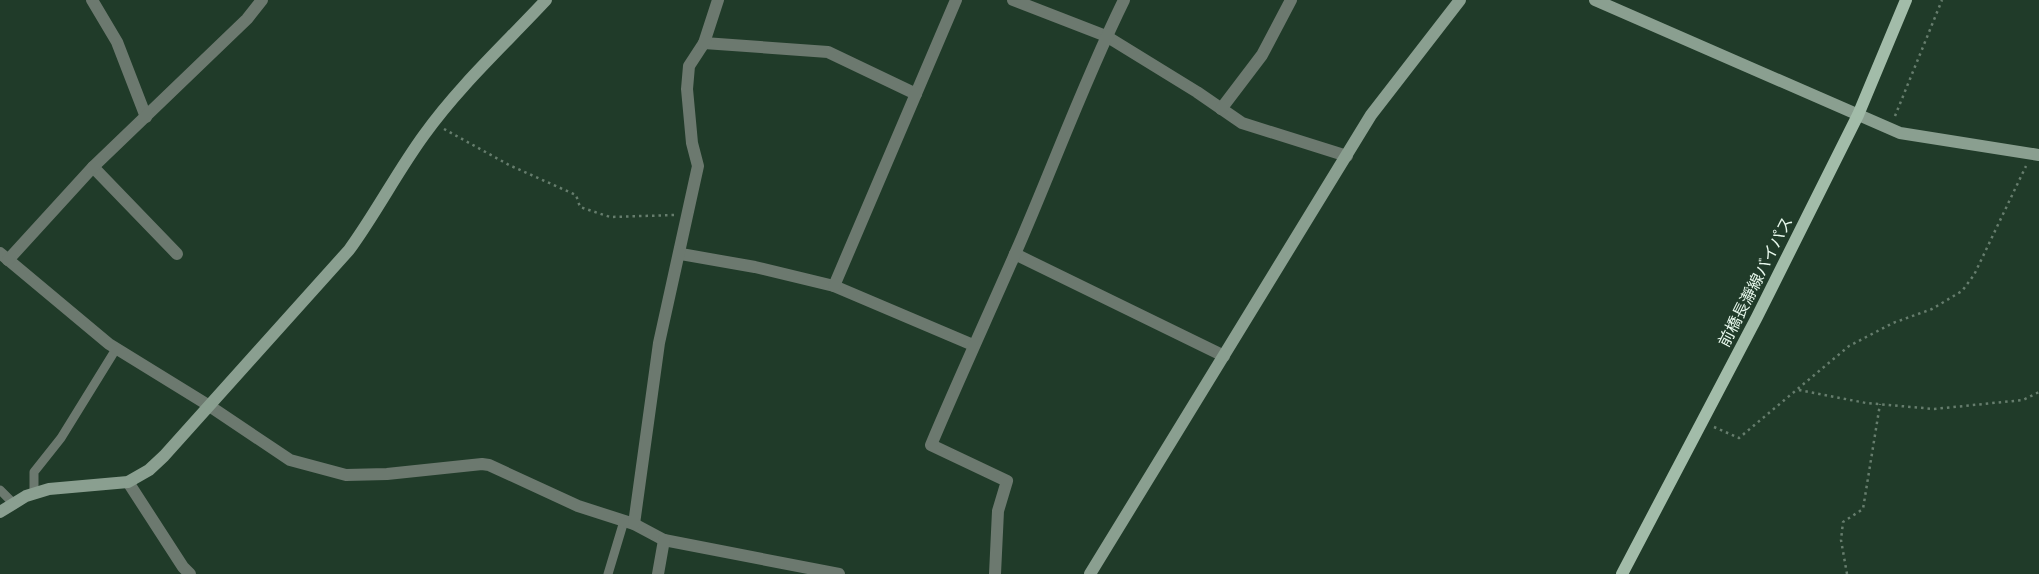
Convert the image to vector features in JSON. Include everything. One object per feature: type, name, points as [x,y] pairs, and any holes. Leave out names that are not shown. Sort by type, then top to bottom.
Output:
[{"type":"main road","name":"前橋長瀞線バイパス","points":[[1622,574],[1757,317],[1858,115],[1906,0]]},
{"type":"street","points":[[92,0],[117,42],[146,117]]},
{"type":"street","points":[[262,0],[247,19],[93,166],[4,256],[116,349],[208,405],[290,460],[335,473],[387,474],[482,464],[517,476],[578,506],[629,523],[664,540],[839,574]]},
{"type":"street","points":[[0,512],[34,494],[49,489],[128,482],[149,470],[164,456],[349,250],[370,222],[433,123],[452,100],[546,0]]},
{"type":"street","points":[[629,523],[659,344],[681,254],[698,166],[692,143],[688,89],[689,66],[704,43],[718,0]]},
{"type":"street","points":[[834,286],[956,0]]},
{"type":"street","points":[[1013,0],[1106,36],[1242,123],[1347,156]]},
{"type":"street","points":[[995,574],[998,510],[1006,481],[931,445],[973,345],[1015,254],[1106,36],[1124,0]]},
{"type":"street","points":[[1221,109],[1262,54],[1291,0]]},
{"type":"street","points":[[1090,574],[1371,115],[1460,0]]},
{"type":"street","points":[[1595,0],[1900,133],[2035,154]]},
{"type":"street","points":[[704,43],[828,52],[916,94]]},
{"type":"street","points":[[93,166],[177,254]]},
{"type":"street","points":[[681,254],[755,267],[834,286],[973,345]]},
{"type":"street","points":[[1015,254],[1224,356]]},
{"type":"street","points":[[128,482],[183,567],[190,574]]},
{"type":"street","points":[[658,574],[664,540]]},
{"type":"lane","points":[[34,494],[34,472],[61,438],[116,349]]},
{"type":"lane","points":[[0,490],[14,504]]},
{"type":"lane","points":[[608,574],[629,523]]},
{"type":"path","points":[[1890,129],[1942,0]]},
{"type":"path","points":[[433,123],[509,166],[576,195],[580,207],[610,217],[689,214]]},
{"type":"path","points":[[1702,421],[1739,438],[1799,390],[1849,346],[1893,324],[1932,310],[1962,291],[1974,275],[2035,154]]},
{"type":"path","points":[[1799,390],[1880,404],[1934,409],[2023,400],[2039,392]]},
{"type":"path","points":[[1847,574],[1841,540],[1843,522],[1863,508],[1880,404]]}]
